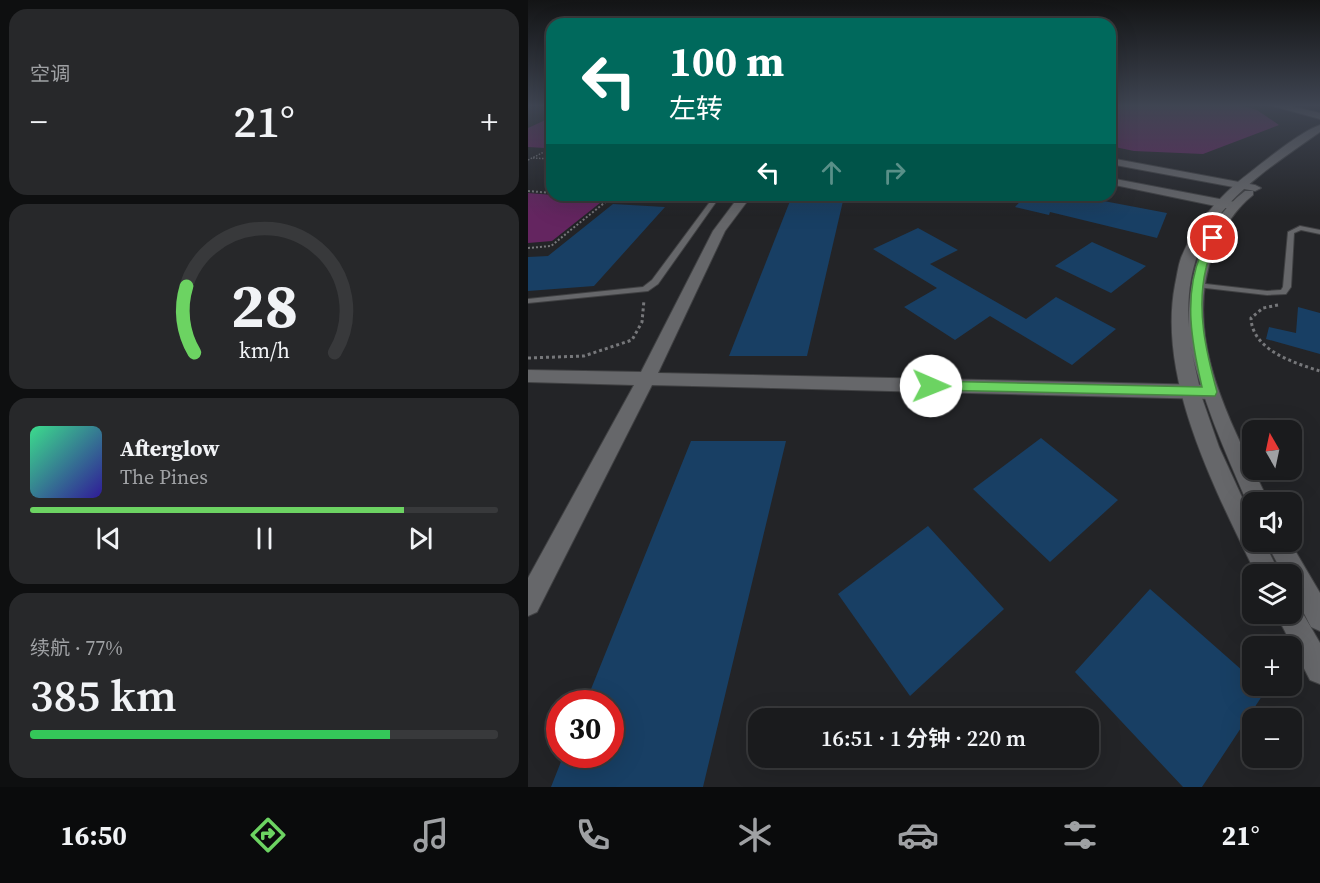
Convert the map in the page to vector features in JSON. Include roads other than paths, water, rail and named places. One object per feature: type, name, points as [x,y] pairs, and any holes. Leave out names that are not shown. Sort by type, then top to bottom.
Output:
[{"type":"main road","points":[[1263,564],[1218,465],[1201,392],[1179,321],[1184,268],[1195,239],[1248,186],[1303,142]]},
{"type":"main road","points":[[1116,162],[1248,186],[1316,142]]},
{"type":"main road","points":[[1116,182],[1228,205]]},
{"type":"main road","points":[[528,603],[646,379],[719,231],[742,201]]},
{"type":"main road","points":[[1228,205],[1206,252],[1197,285],[1196,328],[1201,392],[1253,492]]},
{"type":"main road","points":[[528,376],[1201,392]]},
{"type":"main road","points":[[1284,552],[1320,618]]},
{"type":"main road","points":[[1295,624],[1320,670]]},
{"type":"lane","points":[[528,301],[645,289],[655,282],[714,201]]},
{"type":"lane","points":[[1197,285],[1267,293],[1283,292],[1287,287],[1291,232],[1300,228],[1320,232]]}]
